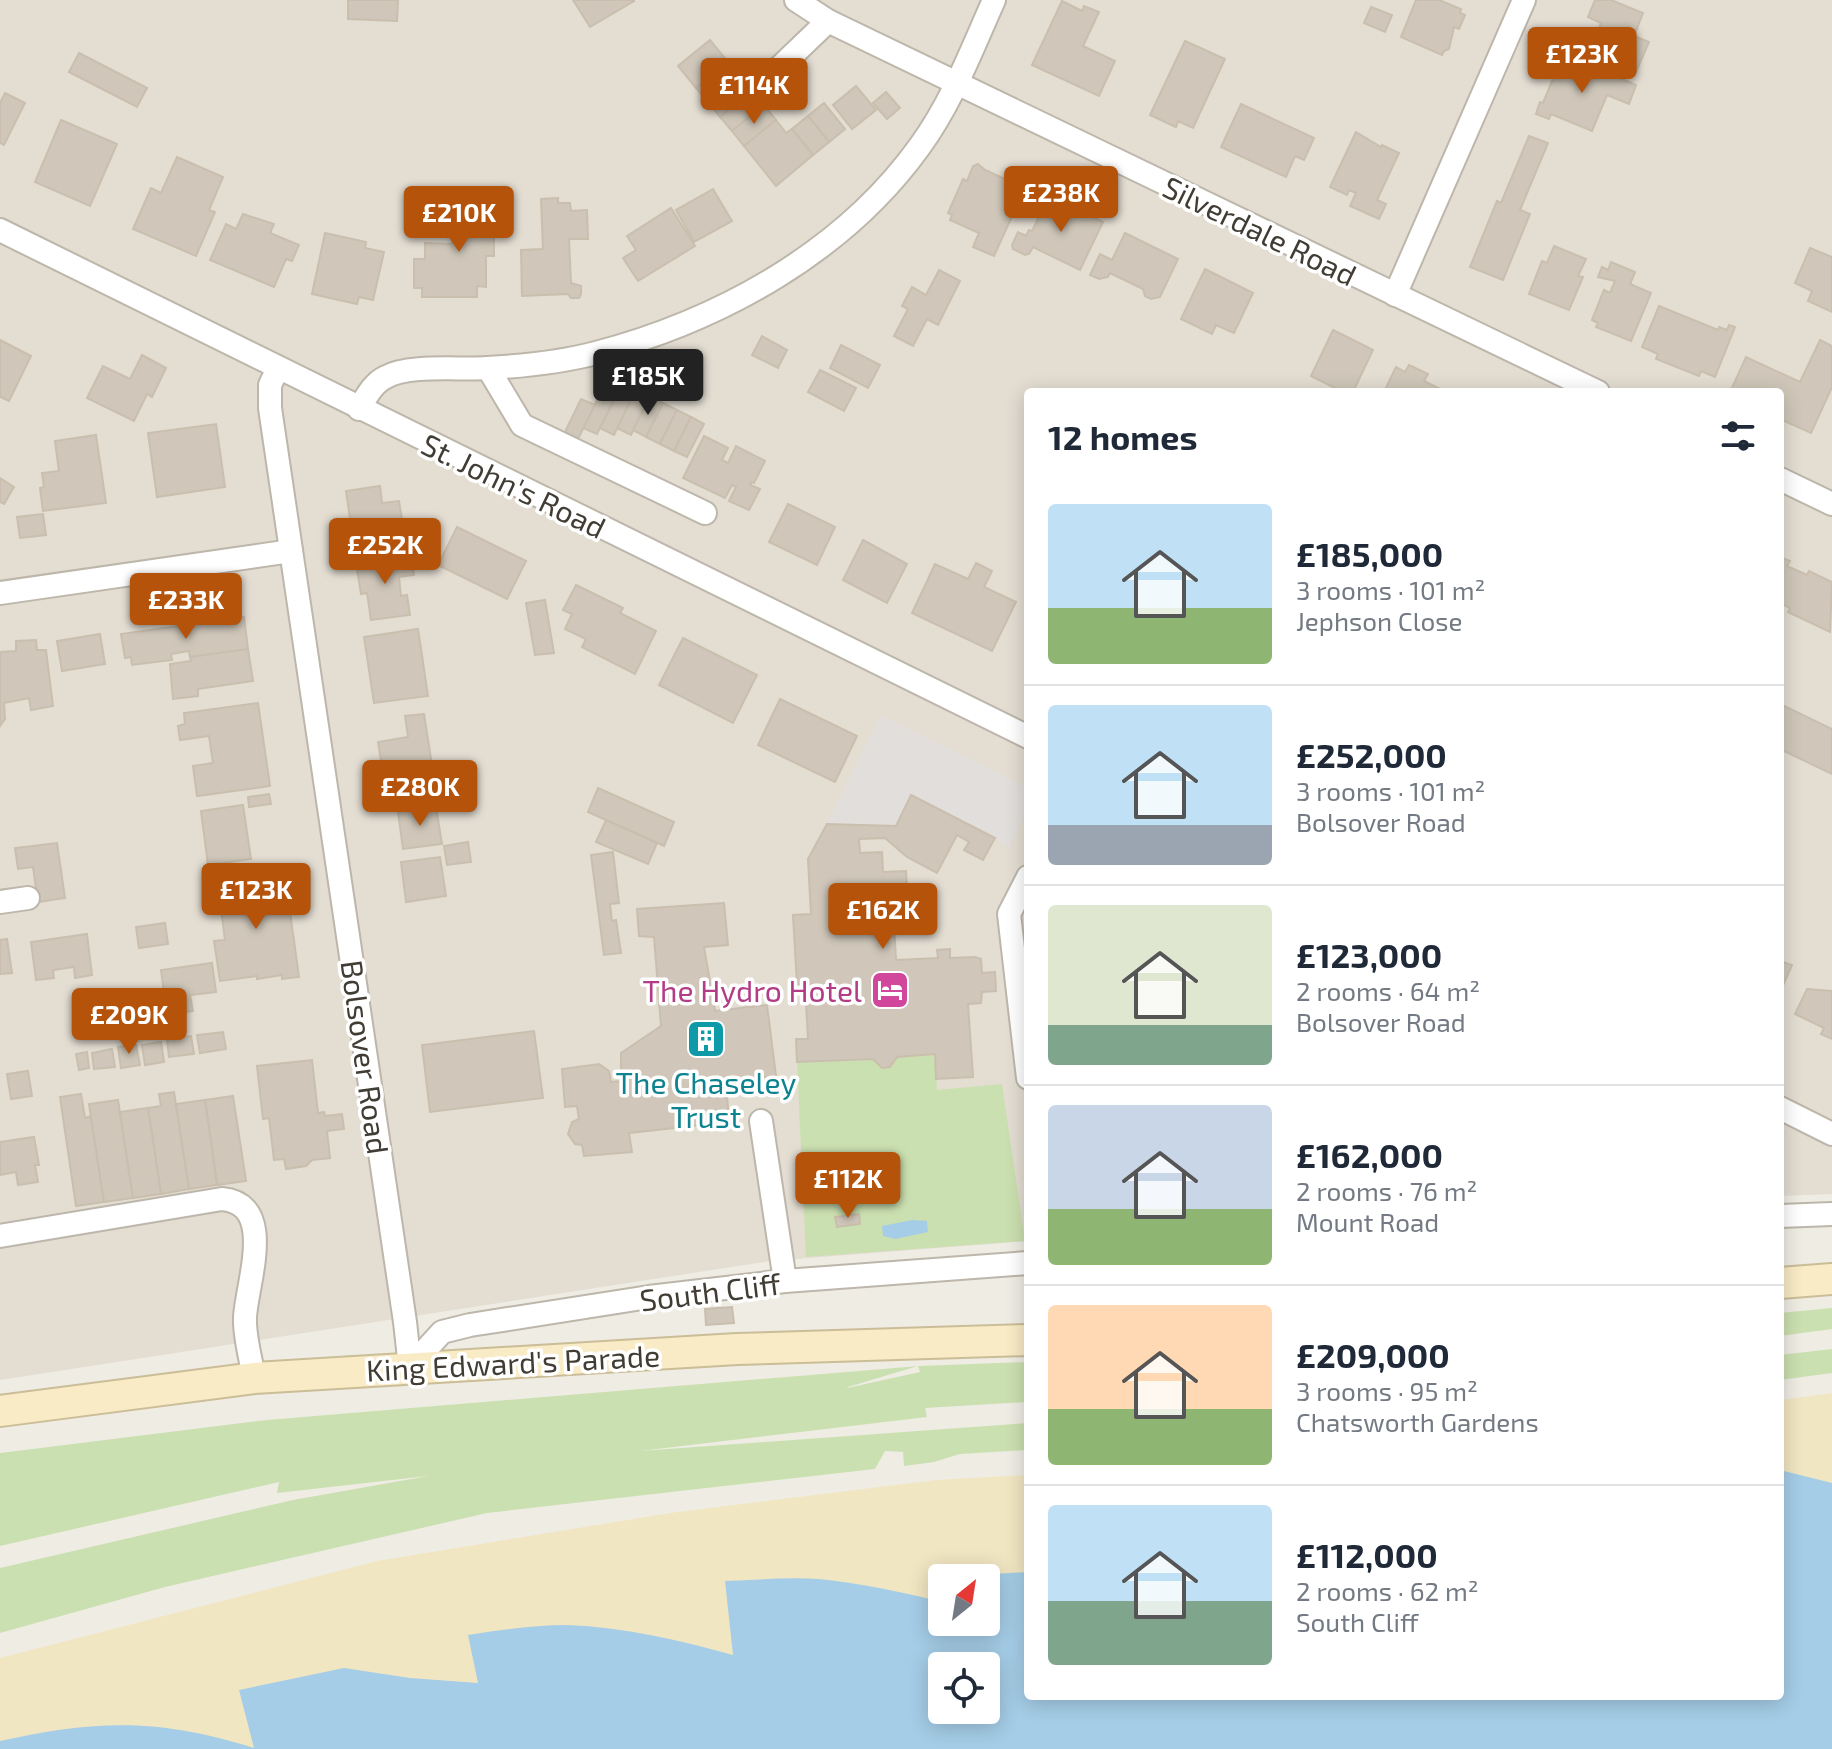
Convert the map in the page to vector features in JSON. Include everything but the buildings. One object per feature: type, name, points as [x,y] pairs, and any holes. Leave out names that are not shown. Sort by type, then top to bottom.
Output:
[{"type":"main road","points":[[1784,1283],[1832,1279]]},
{"type":"main road","name":"King Edward's Parade","points":[[0,1411],[254,1378],[410,1367],[737,1349],[1024,1340]]},
{"type":"street","name":"Silverdale Road","points":[[796,0],[828,21],[956,84],[1590,388]]},
{"type":"street","points":[[359,409],[370,391],[386,377],[410,371],[488,368],[593,354],[658,334],[729,303],[807,258],[854,222],[894,181],[923,143],[956,84],[994,0]]},
{"type":"street","points":[[1395,295],[1524,0]]},
{"type":"street","points":[[779,68],[828,21]]},
{"type":"street","name":"St. John's Road","points":[[0,230],[1024,735]]},
{"type":"street","name":"Bolsover Road","points":[[278,368],[270,385],[270,408],[410,1367]]},
{"type":"street","points":[[488,368],[522,425],[705,513]]},
{"type":"street","points":[[1784,481],[1832,504]]},
{"type":"street","points":[[0,593],[291,551]]},
{"type":"street","points":[[1024,885],[1009,914],[1024,1021]]},
{"type":"street","points":[[0,902],[28,898]]},
{"type":"street","points":[[1784,1110],[1832,1134]]},
{"type":"street","points":[[761,1121],[785,1281]]},
{"type":"street","points":[[0,1236],[222,1199],[243,1205],[249,1213],[255,1237],[254,1264],[244,1319],[254,1378]]},
{"type":"street","points":[[1784,1216],[1832,1214]]},
{"type":"street","name":"South Cliff","points":[[410,1367],[442,1332],[470,1325],[649,1297],[785,1281],[1024,1263]]},
{"type":"shaded area","points":[[0,0],[1832,0],[1832,1194],[1784,1196],[1784,388],[1024,388],[1024,1241],[770,1261],[0,1380]]},
{"type":"shaded area","points":[[881,715],[1024,786],[1024,817],[1008,848],[995,838],[912,796],[896,826],[827,824]]},
{"type":"green space","points":[[935,1054],[937,1090],[1002,1084],[1024,1241],[806,1257],[797,1062],[873,1059],[883,1068],[890,1067],[897,1057]]},
{"type":"green space","points":[[1832,1308],[1832,1329],[1784,1335],[1784,1313]]},
{"type":"green space","points":[[1832,1349],[1832,1373],[1784,1379],[1784,1355]]},
{"type":"green space","points":[[1024,1362],[1024,1402],[925,1408],[927,1417],[640,1451],[1024,1423],[1024,1450],[960,1454],[904,1466],[903,1452],[885,1451],[875,1469],[487,1513],[165,1587],[0,1633],[0,1568],[293,1500],[428,1476],[277,1493],[279,1482],[0,1546],[0,1453],[267,1420],[918,1366]],"holes":[[[918,1366],[920,1372],[847,1388]]]},
{"type":"sand","points":[[1832,1393],[1832,1632],[1784,1640],[1784,1399]]},
{"type":"sand","points":[[1024,1475],[1024,1700],[1040,1700],[1187,1749],[0,1749],[0,1658],[377,1561],[670,1513],[936,1480]]},
{"type":"water","points":[[912,1220],[927,1221],[928,1232],[895,1239],[883,1236],[882,1226]]},
{"type":"water","points":[[1784,1471],[1832,1483],[1832,1749],[0,1749],[0,1741],[35,1734],[127,1725],[187,1731],[254,1748],[239,1690],[344,1668],[410,1678],[478,1683],[468,1635],[542,1626],[567,1625],[630,1631],[733,1655],[725,1581],[807,1578],[928,1599],[928,1636],[1000,1636],[1000,1574],[1024,1572],[1024,1700],[1784,1700]]},
{"type":"place","name":"The Hydro Hotel","points":[[890,990]]},
{"type":"place","name":"The Chaseley Trust","points":[[706,1039]]}]
